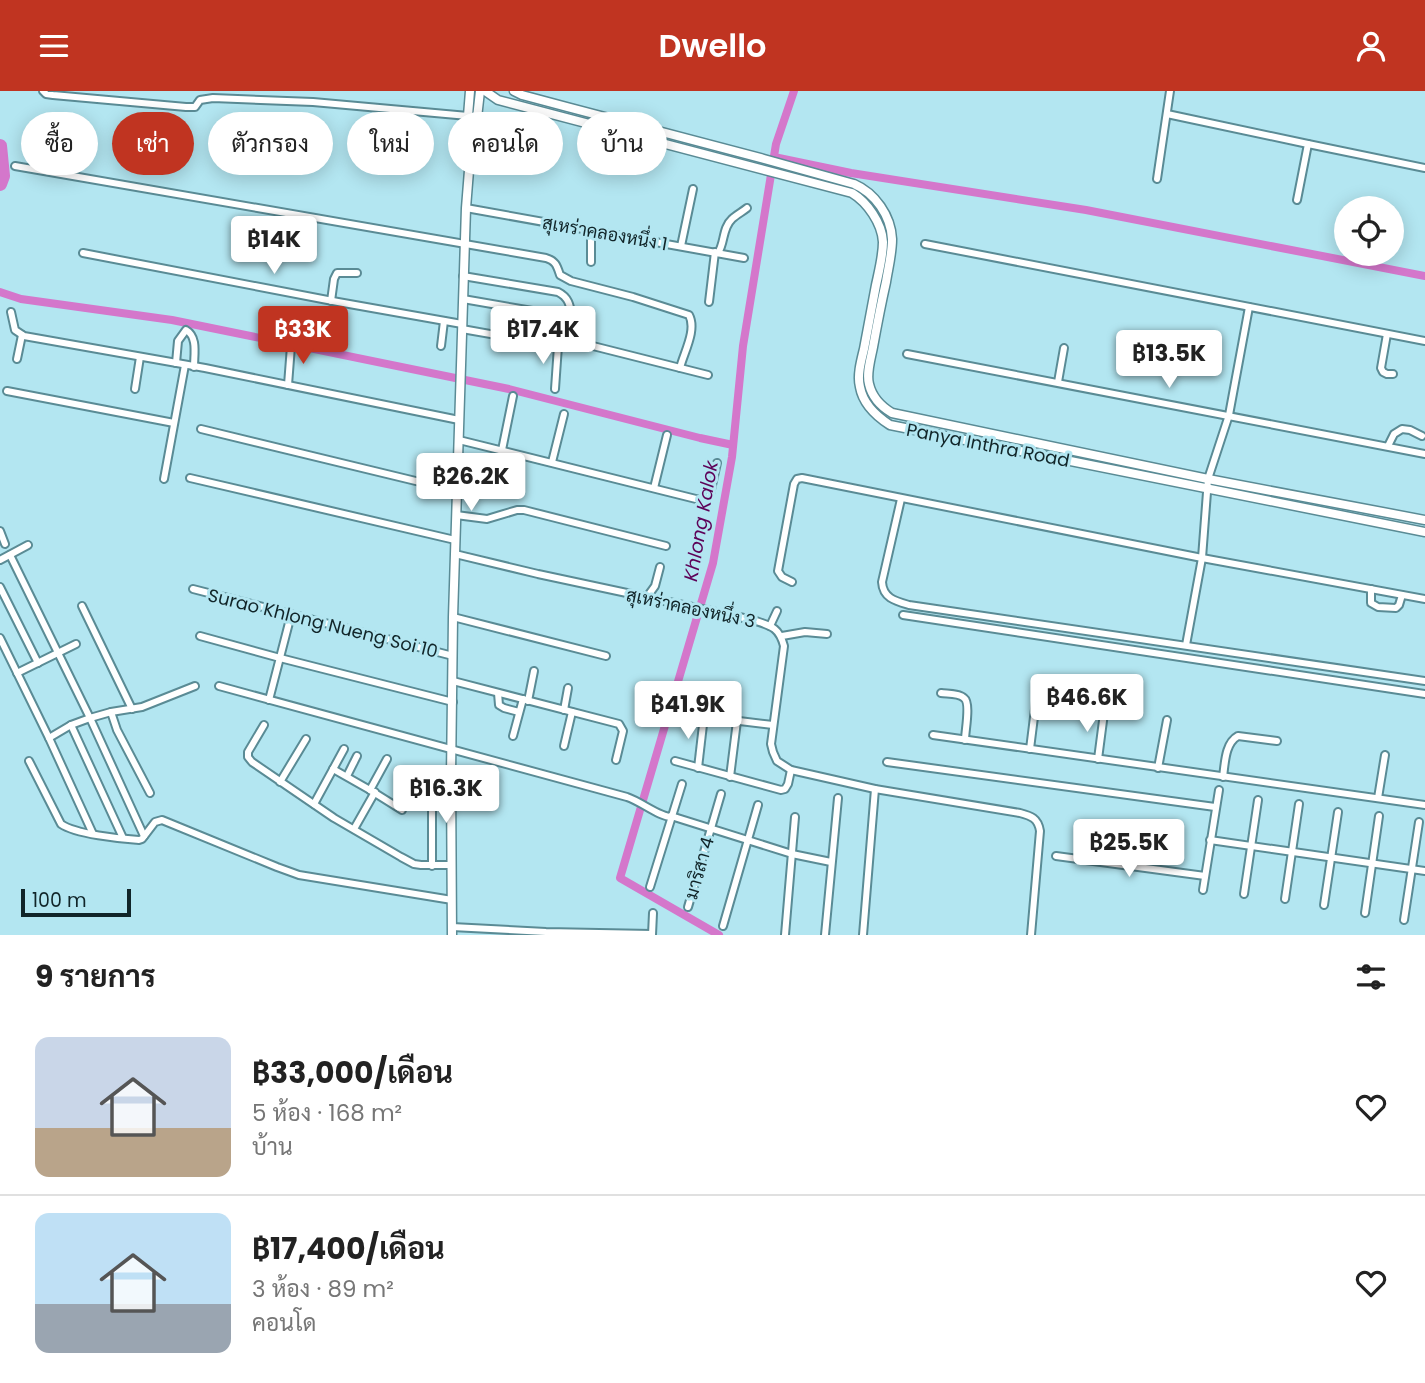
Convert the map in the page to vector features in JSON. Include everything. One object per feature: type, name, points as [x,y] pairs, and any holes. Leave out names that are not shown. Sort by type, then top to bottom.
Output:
[{"type":"street","points":[[43,91],[53,95],[93,95],[192,107],[203,99],[213,97],[313,102],[448,115]]},
{"type":"street","points":[[141,102],[142,91]]},
{"type":"street","points":[[470,91],[472,112]]},
{"type":"street","points":[[475,112],[482,91]]},
{"type":"street","name":"Panya Inthra Road","points":[[482,91],[498,100],[859,197],[865,203],[883,240],[860,374],[860,388],[869,407],[890,425],[1425,531]]},
{"type":"street","name":"Panya Inthra Road","points":[[514,91],[863,188],[880,205],[892,239],[869,374],[869,384],[876,399],[883,408],[892,413],[1208,479],[1425,520]]},
{"type":"street","points":[[1157,179],[1170,91]]},
{"type":"street","points":[[479,112],[490,102],[498,100]]},
{"type":"street","points":[[1167,114],[1425,168]]},
{"type":"street","points":[[1297,199],[1308,143]]},
{"type":"street","points":[[15,166],[547,258],[556,263],[560,275],[571,281],[689,315],[690,334],[680,368]]},
{"type":"street","points":[[469,175],[454,554],[452,931],[652,935],[653,913]]},
{"type":"street","points":[[681,246],[693,189]]},
{"type":"street","name":"สุเหร่าคลองหนึ่ง 1","points":[[466,208],[744,258]]},
{"type":"street","points":[[709,302],[716,253],[722,246],[727,224],[747,208]]},
{"type":"street","points":[[591,230],[591,262]]},
{"type":"street","points":[[925,244],[1425,341]]},
{"type":"street","points":[[83,253],[444,321],[558,346],[581,343],[708,375]]},
{"type":"street","points":[[331,301],[337,274],[357,273]]},
{"type":"street","points":[[463,276],[558,292],[569,302],[572,318]]},
{"type":"street","points":[[463,299],[550,314]]},
{"type":"street","points":[[1186,645],[1202,558],[1208,479],[1229,415],[1249,307]]},
{"type":"street","points":[[523,339],[528,310]]},
{"type":"street","points":[[10,312],[15,330],[22,335],[459,419]]},
{"type":"street","points":[[441,346],[444,321]]},
{"type":"street","points":[[176,363],[178,341],[186,330],[190,331],[194,338],[194,366]]},
{"type":"street","points":[[1387,334],[1381,368],[1387,375],[1393,374]]},
{"type":"street","points":[[17,359],[22,335]]},
{"type":"street","points":[[288,385],[291,346]]},
{"type":"street","points":[[555,389],[558,346]]},
{"type":"street","points":[[1058,382],[1065,348]]},
{"type":"street","points":[[907,354],[1425,454]]},
{"type":"street","points":[[135,389],[140,357]]},
{"type":"street","points":[[164,479],[185,365]]},
{"type":"street","points":[[7,391],[174,423]]},
{"type":"street","points":[[502,450],[513,396]]},
{"type":"street","points":[[552,462],[564,414]]},
{"type":"street","points":[[201,429],[457,491]]},
{"type":"street","points":[[1388,446],[1394,434],[1402,429],[1422,436]]},
{"type":"street","points":[[654,488],[667,435]]},
{"type":"street","points":[[459,440],[700,500],[707,500],[710,494],[717,463]]},
{"type":"street","points":[[190,478],[455,540]]},
{"type":"street","points":[[792,582],[782,577],[778,571],[794,484],[797,479],[802,478],[1202,558],[1425,599]]},
{"type":"street","points":[[901,499],[882,582],[887,597],[909,605],[1425,681]]},
{"type":"street","points":[[456,515],[486,519],[524,510],[666,546]]},
{"type":"street","points":[[0,531],[5,544]]},
{"type":"street","points":[[0,560],[28,545]]},
{"type":"street","name":"สุเหร่าคลองหนึ่ง 3","points":[[454,554],[754,620],[770,626],[782,636]]},
{"type":"street","points":[[10,555],[90,718],[144,837]]},
{"type":"street","points":[[646,597],[655,586],[660,567]]},
{"type":"street","points":[[0,587],[38,663]]},
{"type":"street","points":[[1371,589],[1371,603],[1378,607],[1396,608],[1402,595]]},
{"type":"street","name":"Surao Khlong Nueng Soi 10","points":[[193,590],[453,656]]},
{"type":"street","points":[[82,606],[132,709]]},
{"type":"street","points":[[770,626],[777,611]]},
{"type":"street","points":[[269,700],[291,615]]},
{"type":"street","points":[[903,615],[1425,694]]},
{"type":"street","points":[[453,617],[606,656]]},
{"type":"street","points":[[827,633],[805,632],[782,636],[784,646],[771,744],[777,761],[791,770],[875,789],[1034,817],[1040,831],[1031,935]]},
{"type":"street","points":[[200,636],[453,702]]},
{"type":"street","points":[[0,638],[93,834]]},
{"type":"street","points":[[17,673],[76,644]]},
{"type":"street","points":[[1172,656],[1174,644]]},
{"type":"street","points":[[1192,659],[1194,647]]},
{"type":"street","points":[[513,736],[534,671]]},
{"type":"street","points":[[453,681],[619,724],[623,731],[616,760]]},
{"type":"street","points":[[49,738],[90,718],[142,707],[195,686]]},
{"type":"street","points":[[219,687],[638,801],[666,817],[792,854],[831,862]]},
{"type":"street","points":[[564,710],[568,688]]},
{"type":"street","points":[[941,692],[963,696],[967,700],[965,740]]},
{"type":"street","points":[[498,693],[499,705],[519,712]]},
{"type":"street","points":[[1030,749],[1036,701]]},
{"type":"street","points":[[111,712],[117,730],[150,793]]},
{"type":"street","points":[[564,746],[572,712]]},
{"type":"street","points":[[1098,759],[1104,713]]},
{"type":"street","points":[[690,715],[773,725]]},
{"type":"street","points":[[698,768],[704,716]]},
{"type":"street","points":[[730,777],[737,720]]},
{"type":"street","points":[[1158,768],[1167,720]]},
{"type":"street","points":[[71,725],[123,838]]},
{"type":"street","points":[[264,725],[248,752],[248,757],[280,782],[414,864],[452,865]]},
{"type":"street","points":[[933,735],[1425,805]]},
{"type":"street","points":[[1223,777],[1228,749],[1233,738],[1238,736],[1277,741]]},
{"type":"street","points":[[280,782],[306,739]]},
{"type":"street","points":[[314,804],[344,749]]},
{"type":"street","points":[[1378,798],[1385,755]]},
{"type":"street","points":[[347,776],[357,756]]},
{"type":"street","points":[[354,829],[387,759]]},
{"type":"street","points":[[29,761],[61,824],[70,829],[139,840],[155,822],[162,820],[299,875],[452,900]]},
{"type":"street","points":[[675,761],[781,790],[788,784],[791,770]]},
{"type":"street","points":[[887,762],[1215,807]]},
{"type":"street","points":[[333,769],[402,810]]},
{"type":"street","points":[[432,866],[432,784],[436,777],[451,776]]},
{"type":"street","points":[[650,887],[682,784]]},
{"type":"street","points":[[863,935],[875,789]]},
{"type":"street","points":[[1203,890],[1219,790]]},
{"type":"street","name":"มาริสา 4","points":[[688,907],[721,794]]},
{"type":"street","points":[[825,935],[838,798]]},
{"type":"street","points":[[1244,894],[1258,800]]},
{"type":"street","points":[[1285,899],[1299,804]]},
{"type":"street","points":[[723,926],[758,805]]},
{"type":"street","points":[[1324,905],[1338,812]]},
{"type":"street","points":[[1365,913],[1380,816]]},
{"type":"street","points":[[785,935],[795,817]]},
{"type":"street","points":[[1404,920],[1419,822]]},
{"type":"street","points":[[1210,840],[1425,871]]},
{"type":"street","points":[[1056,856],[1205,876]]},
{"type":"waterway","name":"Khlong Kalok","points":[[719,935],[620,878],[713,563],[732,457],[743,346],[776,144],[794,91]]},
{"type":"waterway","points":[[0,146],[3,176],[0,184]]},
{"type":"waterway","points":[[774,157],[851,173],[1086,210],[1425,276]]},
{"type":"waterway","points":[[0,292],[21,299],[172,320],[509,389],[733,445]]}]
